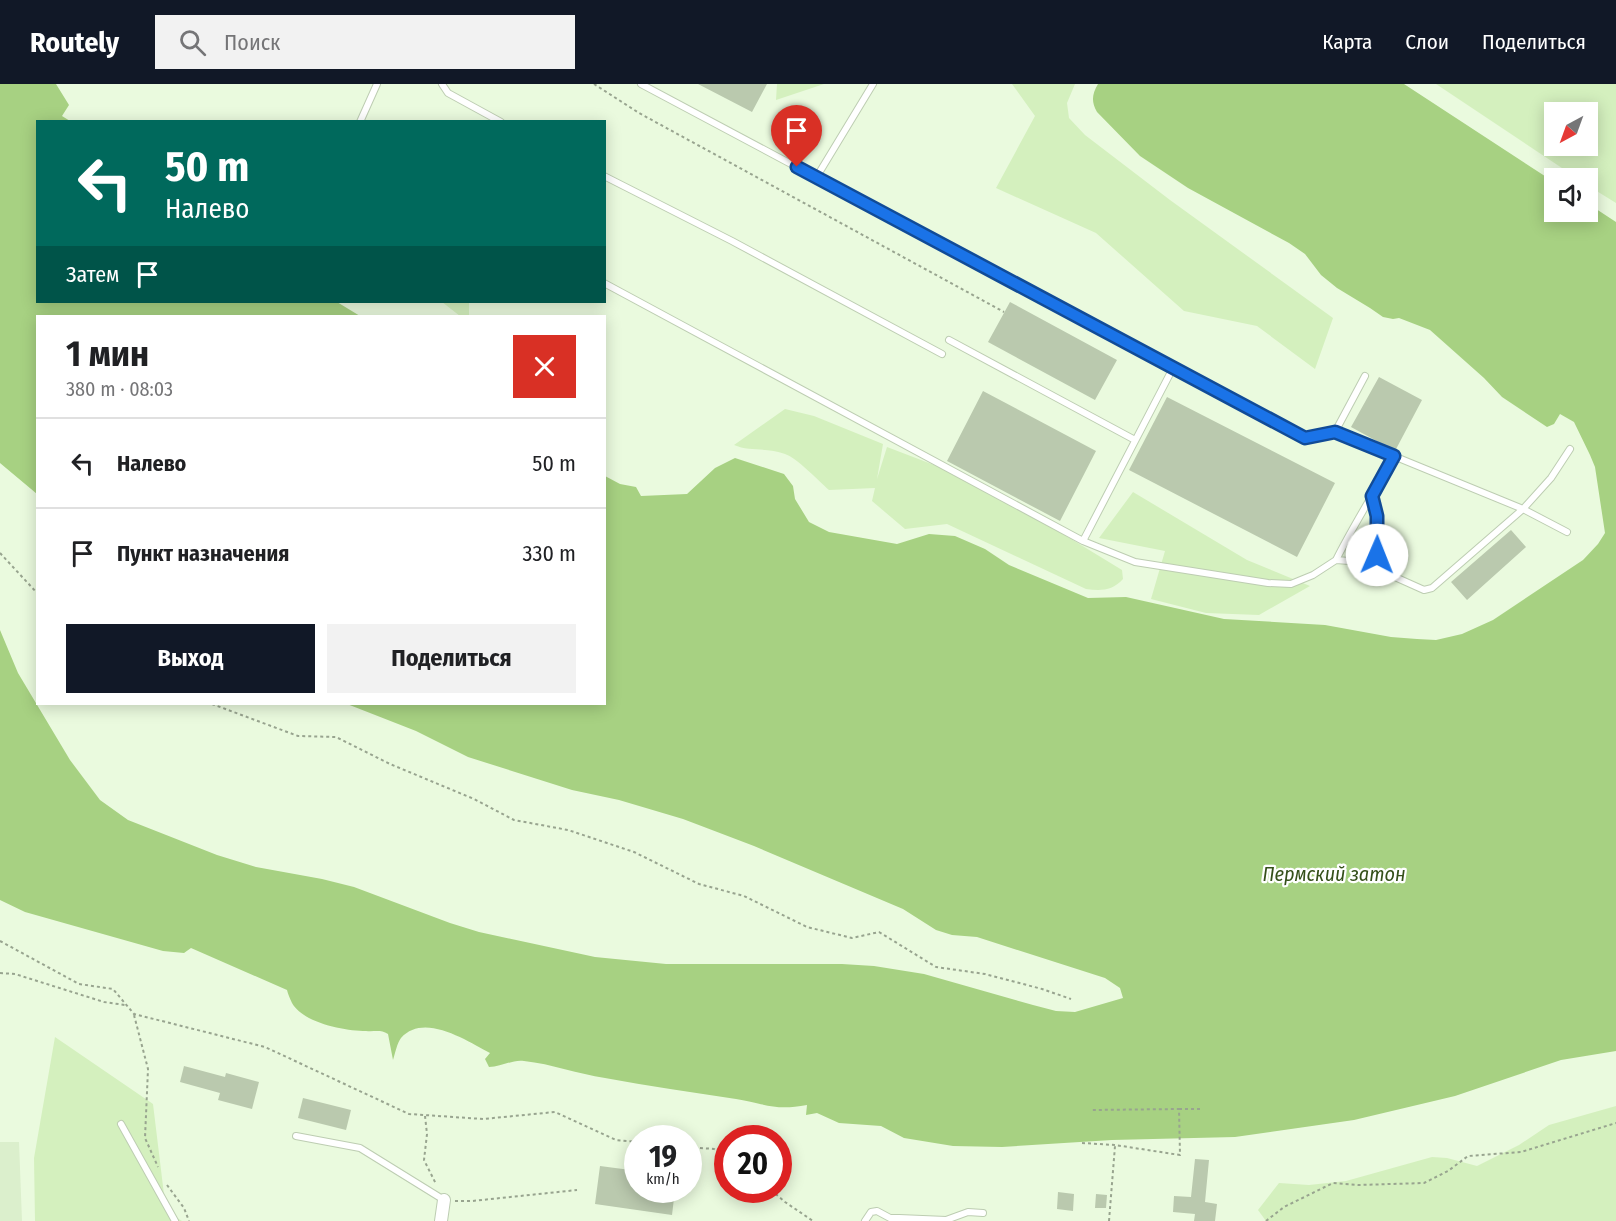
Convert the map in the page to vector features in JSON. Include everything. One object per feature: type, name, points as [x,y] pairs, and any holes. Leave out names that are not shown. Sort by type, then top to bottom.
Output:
[{"type":"street","points":[[441,1221],[444,1200]]},
{"type":"lane","points":[[361,120],[377,84]]},
{"type":"lane","points":[[442,84],[448,93],[497,120]]},
{"type":"lane","points":[[641,84],[1305,438],[1335,432],[1523,509],[1567,532]]},
{"type":"lane","points":[[816,177],[873,84]]},
{"type":"lane","points":[[606,177],[732,241],[942,354]]},
{"type":"lane","points":[[606,284],[1083,541],[1135,562],[1268,583],[1291,584],[1314,575],[1336,560],[1356,520],[1394,456]]},
{"type":"lane","points":[[950,340],[1135,440]]},
{"type":"lane","points":[[1083,541],[1173,368]]},
{"type":"lane","points":[[1335,432],[1365,376]]},
{"type":"lane","points":[[1336,560],[1348,561],[1386,573],[1424,590],[1432,588],[1523,509],[1551,478],[1570,449]]},
{"type":"lane","points":[[1372,496],[1377,516],[1377,555],[1386,573]]},
{"type":"lane","points":[[121,1124],[175,1221]]},
{"type":"lane","points":[[297,1136],[360,1148],[444,1200]]},
{"type":"lane","points":[[865,1221],[871,1212],[877,1211],[890,1218],[946,1220],[968,1212],[983,1213]]},
{"type":"path","points":[[594,84],[639,113],[1004,312]]},
{"type":"path","points":[[0,553],[36,592]]},
{"type":"path","points":[[215,705],[298,736],[336,737],[390,764],[474,799],[514,820],[568,830],[634,852],[699,884],[744,896],[807,927],[852,938],[879,932],[936,967],[985,974],[1071,999]]},
{"type":"path","points":[[0,941],[79,984],[112,989],[134,1014],[148,1069],[145,1138],[158,1168]]},
{"type":"path","points":[[0,973],[15,974],[104,1002],[126,1006]]},
{"type":"path","points":[[134,1014],[265,1047],[409,1114],[483,1119],[555,1112],[616,1140],[624,1141]]},
{"type":"path","points":[[1082,1143],[1115,1145],[1180,1155],[1179,1109]]},
{"type":"path","points":[[1092,1110],[1203,1109]]},
{"type":"path","points":[[425,1116],[427,1134],[424,1160],[444,1200],[472,1202],[577,1190]]},
{"type":"path","points":[[1266,1221],[1284,1207],[1333,1183],[1359,1185],[1424,1183],[1448,1171],[1468,1156],[1521,1152],[1616,1123]]},
{"type":"path","points":[[1108,1221],[1115,1145]]},
{"type":"path","points":[[162,1178],[184,1208],[189,1221]]},
{"type":"path","points":[[789,1203],[813,1221]]},
{"type":"shaded area","points":[[777,84],[824,84],[776,100]]},
{"type":"shaded area","points":[[1012,84],[1075,84],[1067,103],[1069,118],[1085,135],[1170,200],[1333,318],[1315,369],[1257,326],[1184,311],[1096,233],[996,188],[1035,116]]},
{"type":"shaded area","points":[[1436,84],[1616,84],[1616,203],[1598,192],[1598,168],[1562,168],[1544,156]]},
{"type":"shaded area","points":[[443,303],[469,303],[469,315],[459,315]]},
{"type":"shaded area","points":[[785,409],[814,416],[883,444],[877,479],[887,447],[976,481],[1122,570],[1123,579],[1115,586],[1106,589],[1086,589],[947,524],[905,529],[872,501],[875,488],[829,490],[790,456],[779,452],[734,445]]},
{"type":"shaded area","points":[[1133,492],[1247,560],[1310,586],[1259,615],[1206,613],[1151,599],[1165,551],[1099,538]]},
{"type":"shaded area","points":[[55,1037],[153,1104],[166,1211],[182,1221],[35,1221],[34,1158]]},
{"type":"shaded area","points":[[1616,1106],[1616,1221],[1266,1221],[1258,1210],[1279,1183],[1309,1185],[1346,1181],[1432,1157],[1447,1158],[1477,1166],[1519,1145],[1549,1125]]},
{"type":"shaded area","points":[[0,1142],[19,1142],[22,1221],[0,1221]]},
{"type":"water","points":[[0,84],[56,84],[69,105],[62,116],[68,120],[36,120],[36,303],[339,303],[358,315],[36,315],[36,493],[0,463]]},
{"type":"water","name":"Пермский затон","points":[[1098,84],[1404,84],[1544,175],[1544,222],[1598,222],[1598,210],[1616,222],[1616,1051],[1561,1060],[1455,1096],[1354,1120],[1235,1137],[1112,1140],[1002,1147],[953,1146],[904,1138],[881,1126],[839,1123],[817,1113],[806,1115],[807,1105],[771,1106],[595,1076],[524,1061],[489,1067],[485,1059],[490,1053],[458,1036],[433,1028],[410,1031],[401,1038],[393,1060],[388,1034],[385,1032],[357,1031],[315,1021],[297,1010],[287,990],[191,948],[184,953],[163,951],[25,912],[0,900],[0,630],[18,673],[36,705],[70,760],[100,800],[128,820],[217,855],[256,867],[354,887],[479,932],[595,957],[666,964],[874,966],[924,974],[1056,1011],[1075,1012],[1123,998],[1120,988],[1105,978],[977,937],[952,935],[936,930],[903,909],[754,846],[683,819],[619,800],[572,790],[468,757],[416,731],[350,705],[606,705],[606,477],[620,484],[636,487],[641,496],[687,494],[715,468],[735,458],[784,474],[793,486],[795,499],[809,522],[829,532],[897,544],[929,534],[955,536],[985,549],[1009,565],[1088,598],[1126,597],[1224,619],[1325,625],[1391,637],[1436,640],[1462,634],[1493,620],[1583,560],[1598,544],[1605,533],[1595,467],[1574,422],[1560,414],[1554,424],[1547,427],[1502,397],[1430,330],[1399,318],[1383,317],[1337,288],[1321,275],[1305,254],[1289,243],[1188,188],[1140,156],[1097,112],[1093,98]]},
{"type":"building","points":[[698,84],[767,84],[752,112]]},
{"type":"building","points":[[1010,302],[1117,360],[1095,400],[988,342]]},
{"type":"building","points":[[1379,377],[1422,400],[1395,451],[1351,427]]},
{"type":"building","points":[[983,391],[1096,451],[1060,521],[947,461]]},
{"type":"building","points":[[1167,397],[1335,483],[1297,557],[1129,470]]},
{"type":"building","points":[[1511,530],[1526,547],[1467,600],[1451,582]]},
{"type":"building","points":[[184,1066],[225,1077],[226,1073],[259,1082],[252,1109],[218,1100],[220,1093],[180,1082]]},
{"type":"building","points":[[303,1098],[351,1110],[346,1130],[298,1118]]},
{"type":"building","points":[[1195,1159],[1209,1160],[1205,1202],[1217,1204],[1215,1221],[1194,1221],[1195,1214],[1173,1212],[1174,1196],[1191,1197]]},
{"type":"building","points":[[600,1166],[624,1169],[624,1203],[673,1203],[672,1215],[595,1204]]},
{"type":"building","points":[[1058,1192],[1074,1194],[1073,1211],[1057,1209]]},
{"type":"building","points":[[1096,1194],[1107,1195],[1106,1208],[1095,1208]]},
{"type":"route","points":[[797,167],[1305,438],[1335,432],[1394,456],[1372,496],[1377,516],[1377,555]]}]
